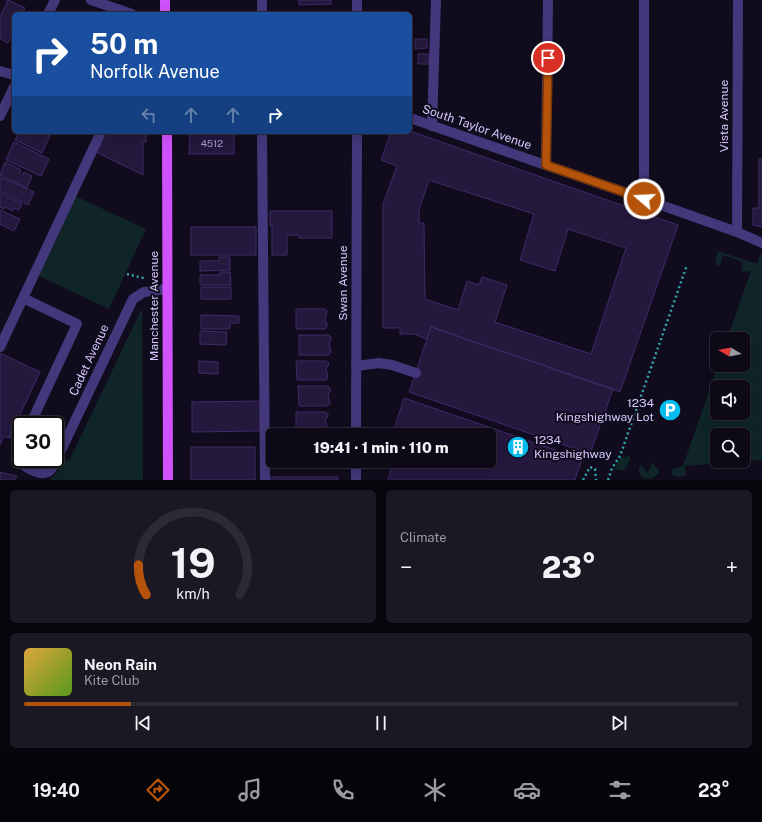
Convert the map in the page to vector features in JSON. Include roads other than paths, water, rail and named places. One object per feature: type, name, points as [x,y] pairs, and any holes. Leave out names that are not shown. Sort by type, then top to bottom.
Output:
[{"type":"main road","points":[[165,0],[165,12]]},
{"type":"main road","name":"Manchester Avenue","points":[[167,134],[166,289],[168,480]]},
{"type":"street","points":[[49,12],[55,0]]},
{"type":"street","points":[[91,0],[126,12]]},
{"type":"street","points":[[262,0],[262,12]]},
{"type":"street","points":[[357,0],[357,12]]},
{"type":"street","points":[[432,126],[436,0]]},
{"type":"street","points":[[546,165],[548,0]]},
{"type":"street","points":[[644,0],[644,199]]},
{"type":"street","name":"Vista Avenue","points":[[737,232],[738,0]]},
{"type":"street","points":[[0,71],[12,74]]},
{"type":"street","points":[[0,116],[12,91]]},
{"type":"street","name":"South Taylor Avenue","points":[[412,119],[737,232],[762,243]]},
{"type":"street","points":[[0,347],[100,134]]},
{"type":"street","points":[[262,134],[266,480]]},
{"type":"street","name":"Swan Avenue","points":[[356,428],[357,134]]},
{"type":"street","name":"Cadet Avenue","points":[[64,444],[133,299],[144,292],[166,289]]},
{"type":"street","points":[[23,298],[77,324],[34,416]]},
{"type":"street","points":[[356,366],[386,364],[416,373]]},
{"type":"street","name":"Cadet Avenue","points":[[28,468],[39,473],[46,473],[51,468]]},
{"type":"street","points":[[356,468],[356,480]]},
{"type":"place","name":"1234 Kingshighway Lot","points":[[670,410]]},
{"type":"place","name":"1234 Kingshighway","points":[[518,447]]}]
